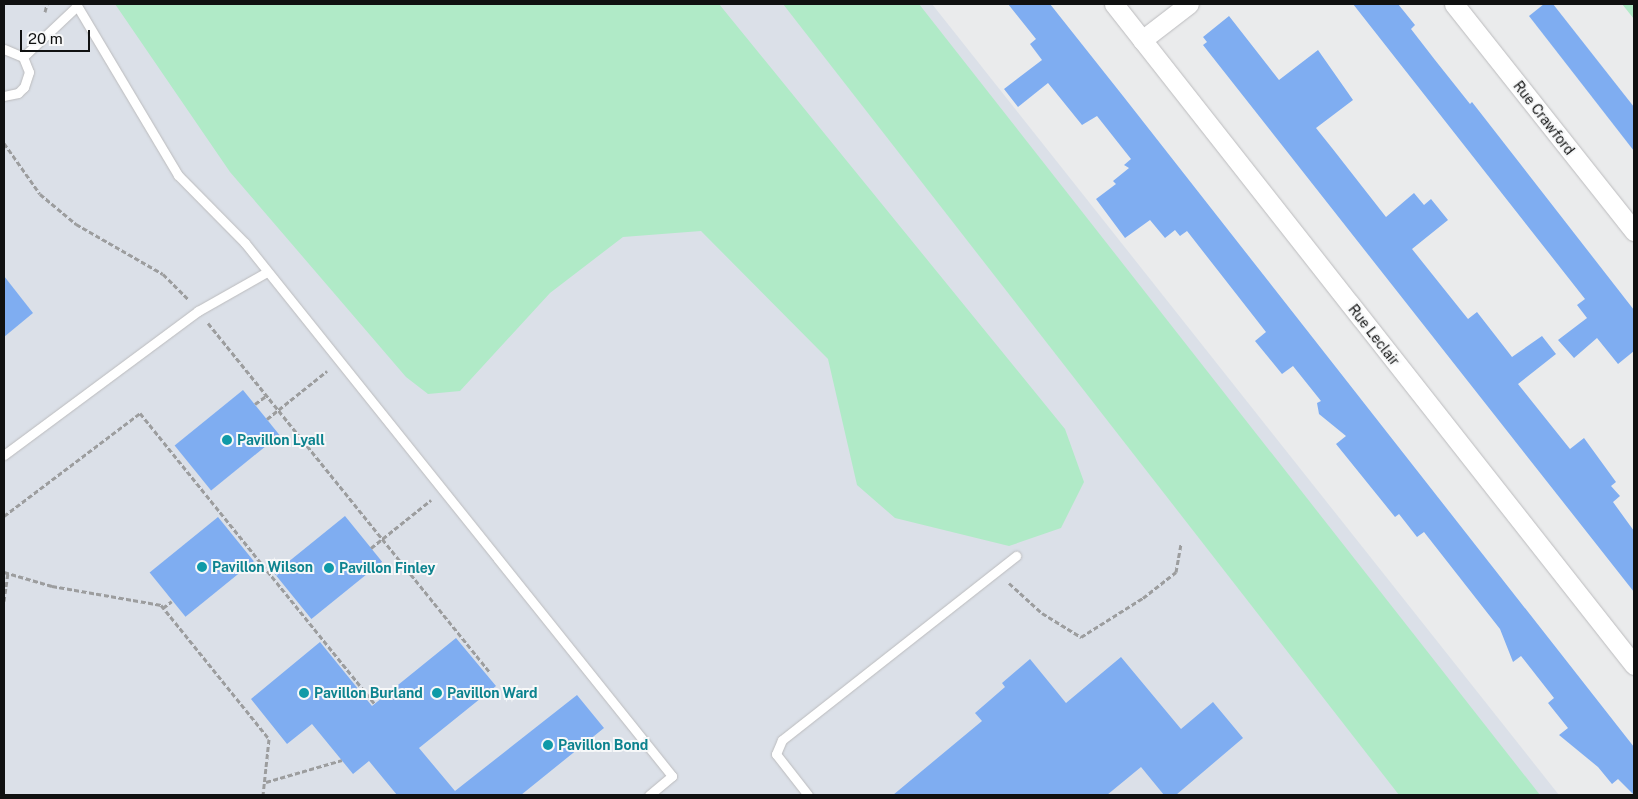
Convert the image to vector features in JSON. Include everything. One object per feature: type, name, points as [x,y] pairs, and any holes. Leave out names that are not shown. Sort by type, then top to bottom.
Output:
[{"type":"street","name":"Rue Leclair","points":[[1114,4],[1634,665]]},
{"type":"street","points":[[1142,40],[1189,4]]},
{"type":"street","name":"Rue Crawford","points":[[1454,4],[1634,232]]},
{"type":"lane","points":[[23,57],[77,5],[178,175],[245,243],[672,776],[649,795]]},
{"type":"lane","points":[[4,49],[23,57],[29,72],[28,80],[18,93],[4,96]]},
{"type":"lane","points":[[4,455],[198,311],[267,272]]},
{"type":"lane","points":[[808,795],[776,754],[782,740],[1016,556]]},
{"type":"path","points":[[4,143],[48,200],[76,224],[163,274],[191,302]]},
{"type":"path","points":[[206,321],[490,673]]},
{"type":"path","points":[[267,419],[332,367]]},
{"type":"path","points":[[255,404],[266,396]]},
{"type":"path","points":[[4,516],[140,413],[375,704]]},
{"type":"path","points":[[371,548],[434,498]]},
{"type":"path","points":[[996,572],[1042,613],[1081,637],[1143,598],[1176,572],[1181,544]]},
{"type":"path","points":[[4,572],[52,586],[143,601],[163,608],[269,739],[264,795]]},
{"type":"path","points":[[4,601],[8,573]]},
{"type":"path","points":[[163,608],[172,601]]},
{"type":"path","points":[[266,782],[342,760]]},
{"type":"shaded area","points":[[4,4],[932,4],[1559,795],[4,795]]},
{"type":"green space","points":[[115,4],[719,4],[1065,429],[1084,482],[1061,528],[1009,546],[895,518],[857,485],[828,359],[701,231],[623,237],[550,293],[460,391],[428,394],[406,377],[230,172]]},
{"type":"green space","points":[[783,4],[919,4],[1540,795],[1399,795]]},
{"type":"green space","points":[[1622,4],[1634,4],[1634,19]]},
{"type":"building","points":[[1008,4],[1050,4],[1123,96],[1634,747],[1634,795],[1618,779],[1612,784],[1598,767],[1559,735],[1568,728],[1548,703],[1554,698],[1521,656],[1513,662],[1500,629],[1424,532],[1417,537],[1399,514],[1395,517],[1336,444],[1346,436],[1319,414],[1317,403],[1321,401],[1293,366],[1282,374],[1255,341],[1266,332],[1187,231],[1180,236],[1175,230],[1165,238],[1150,220],[1125,238],[1096,199],[1116,184],[1113,181],[1129,168],[1124,165],[1131,159],[1097,116],[1082,125],[1048,83],[1018,107],[1004,89],[1042,60],[1030,44],[1036,39]]},
{"type":"building","points":[[1353,4],[1398,4],[1415,25],[1411,29],[1470,104],[1472,102],[1634,310],[1634,351],[1618,364],[1597,338],[1574,358],[1558,340],[1587,318],[1577,305],[1585,299]]},
{"type":"building","points":[[1544,4],[1553,4],[1634,107],[1634,151],[1529,16]]},
{"type":"building","points":[[1229,16],[1279,80],[1318,50],[1353,100],[1316,128],[1386,217],[1414,193],[1424,205],[1431,199],[1448,220],[1412,249],[1468,319],[1477,312],[1512,357],[1542,336],[1556,354],[1518,384],[1570,449],[1584,438],[1616,482],[1611,486],[1620,496],[1613,502],[1634,531],[1634,592],[1203,45],[1207,42],[1203,37]]},
{"type":"building","points":[[4,276],[33,313],[4,337]]},
{"type":"building","name":"Pavillon Lyall","points":[[243,390],[280,435],[211,490],[175,445]]},
{"type":"building","name":"Pavillon Finley","points":[[345,516],[382,562],[311,619],[274,573]]},
{"type":"building","name":"Pavillon Wilson","points":[[218,517],[254,561],[185,617],[150,572]]},
{"type":"building","points":[[456,638],[496,686],[419,748],[455,791],[577,695],[604,728],[521,795],[397,795],[369,761],[353,774],[312,724],[287,744],[251,699],[320,642],[372,706]]},
{"type":"building","points":[[1121,657],[1181,729],[1213,702],[1243,738],[1176,795],[1164,795],[1141,767],[1107,795],[893,795],[982,721],[975,713],[1005,687],[1002,683],[1030,659],[1066,703]]},
{"type":"place","name":"Pavillon Lyall","points":[[227,440]]},
{"type":"place","name":"Pavillon Wilson","points":[[202,567]]},
{"type":"place","name":"Pavillon Finley","points":[[329,568]]},
{"type":"place","name":"Pavillon Burland","points":[[304,693]]},
{"type":"place","name":"Pavillon Ward","points":[[437,693]]},
{"type":"place","name":"Pavillon Bond","points":[[548,745]]}]
